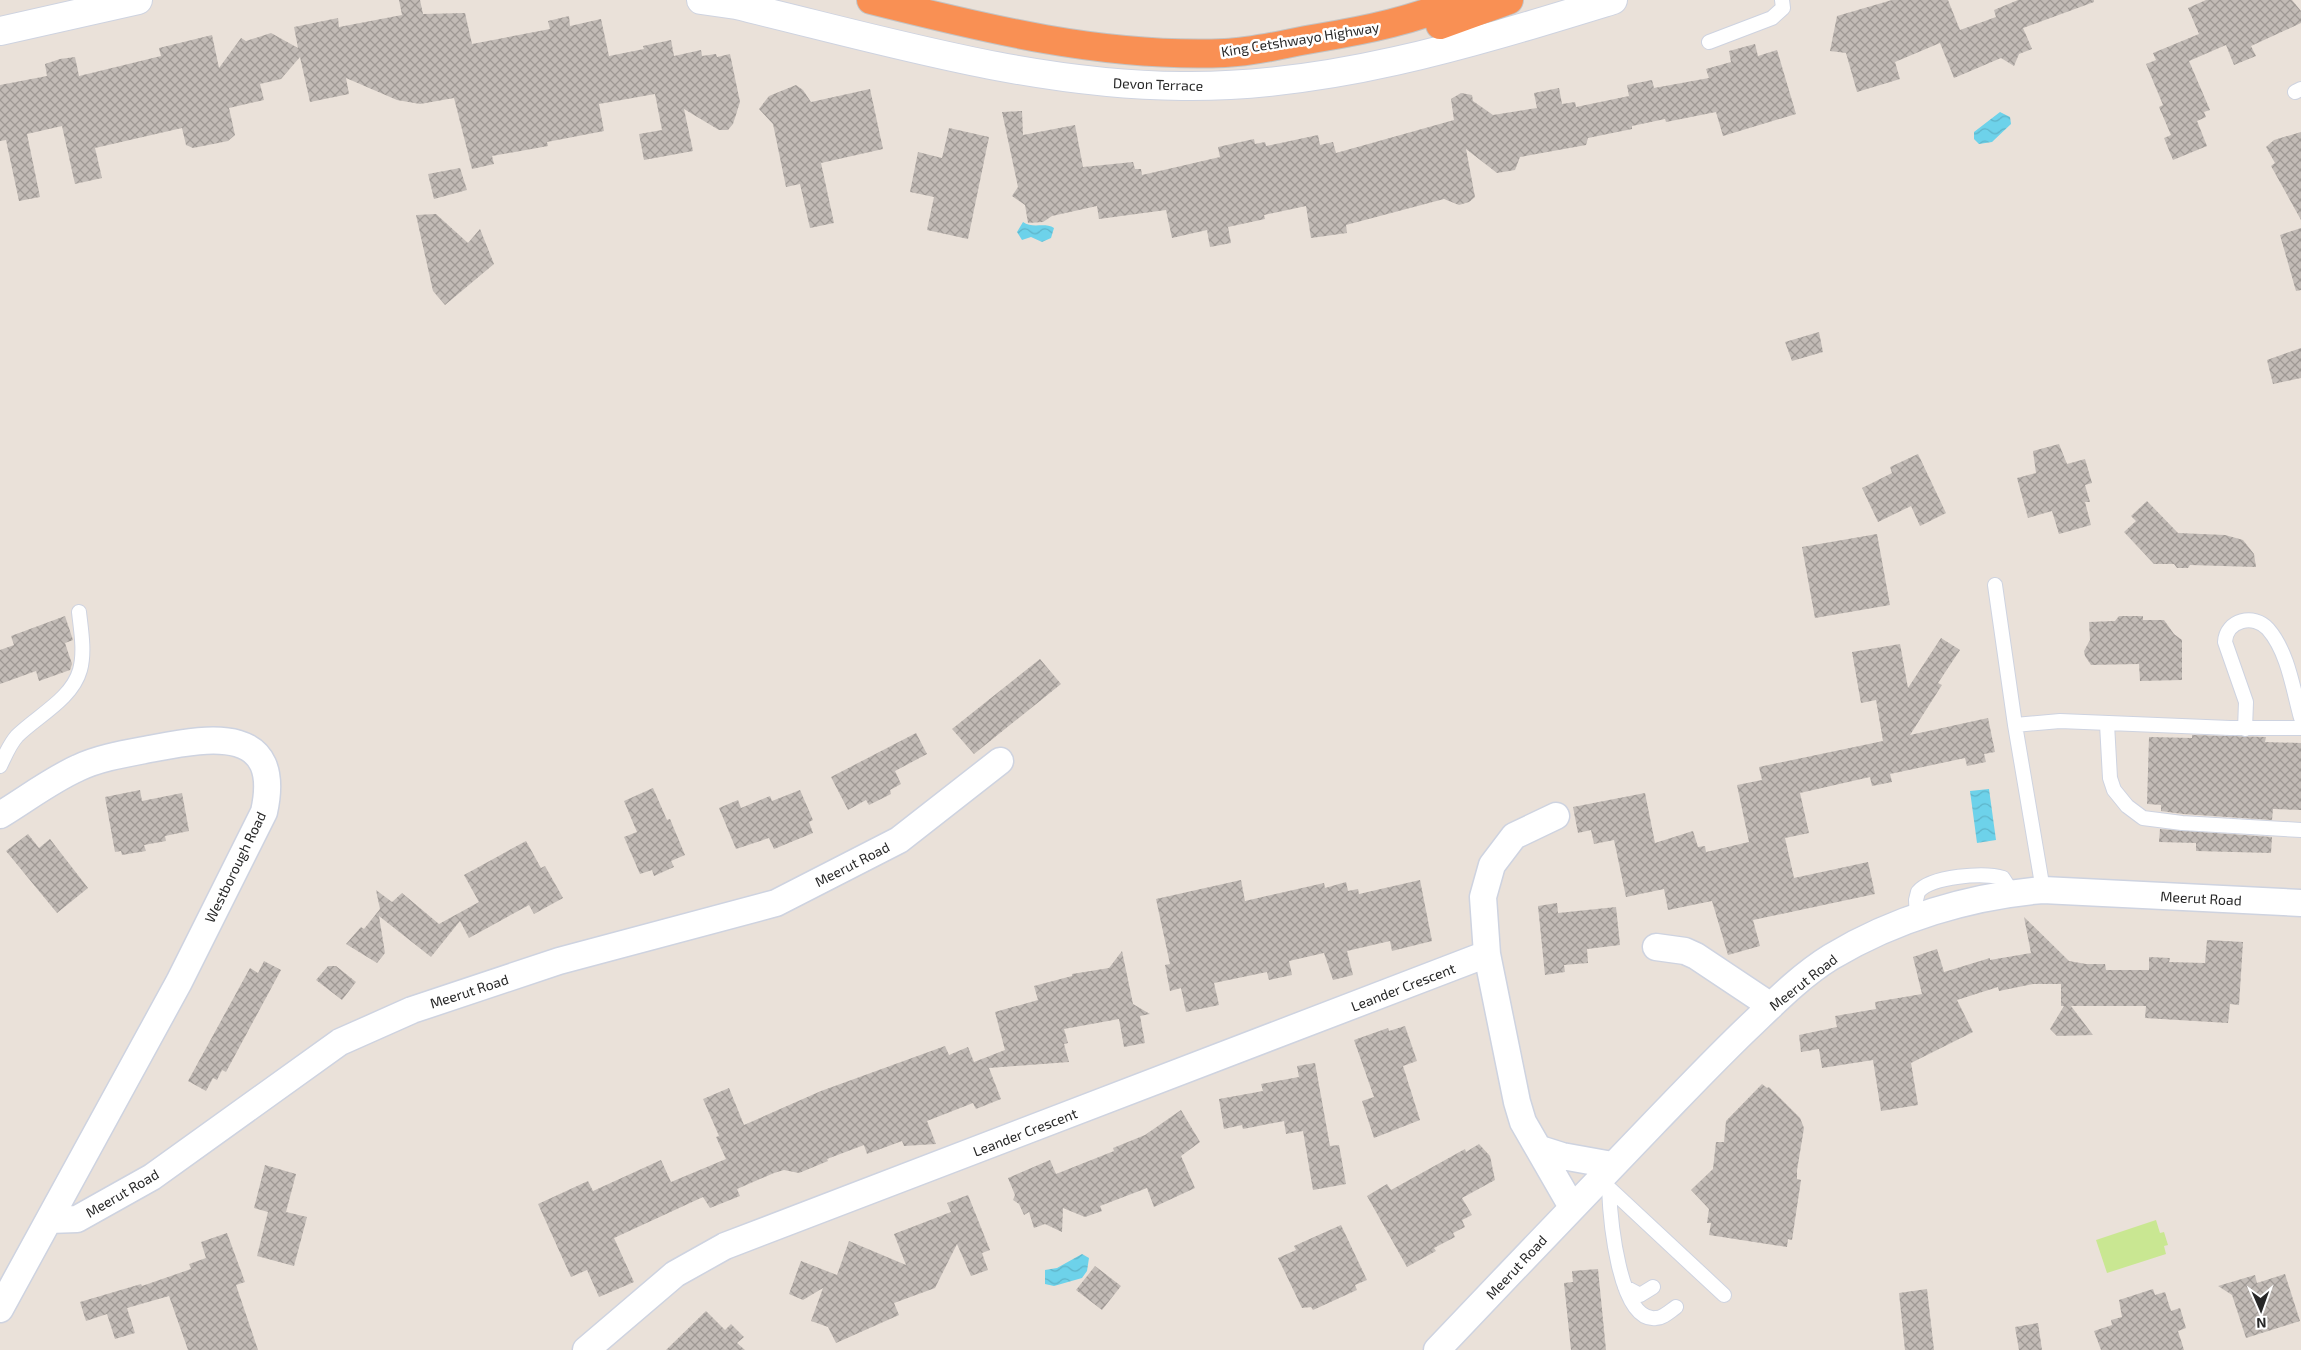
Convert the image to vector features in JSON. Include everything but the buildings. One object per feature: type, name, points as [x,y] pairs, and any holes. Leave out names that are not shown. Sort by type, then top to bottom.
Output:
[{"type":"highway","name":"King Cetshwayo Highway","points":[[871,0],[972,25],[1044,40],[1105,48],[1225,53],[1353,32],[1386,24],[1460,0]]},
{"type":"highway","points":[[1249,50],[1290,52],[1392,38],[1443,25],[1509,0]]},
{"type":"street","points":[[0,31],[138,0]]},
{"type":"street","name":"Devon Terrace","points":[[701,0],[736,6],[987,65],[1095,82],[1183,86],[1264,82],[1354,70],[1462,46],[1613,0]]},
{"type":"street","name":"Westborough Road","points":[[0,815],[78,768],[125,754],[179,744],[228,740],[245,746],[259,759],[267,775],[269,791],[264,812],[179,982],[71,1176],[49,1220]]},
{"type":"street","name":"Meerut Road","points":[[49,1220],[76,1219],[152,1177],[340,1042],[412,1010],[559,961],[776,903],[899,840],[1000,761]]},
{"type":"street","points":[[1556,816],[1514,836],[1492,865],[1483,897],[1488,954],[1517,1102],[1523,1122],[1572,1207]]},
{"type":"street","name":"Meerut Road","points":[[1437,1350],[1572,1207],[1607,1177],[1699,1076],[1785,992],[1830,958],[1888,928],[1948,907],[2012,892],[2043,890],[2301,903]]},
{"type":"street","points":[[1656,947],[1685,951],[1696,956],[1771,1006]]},
{"type":"street","name":"Leander Crescent","points":[[586,1350],[675,1274],[725,1246],[1488,954]]},
{"type":"street","points":[[1540,1149],[1569,1158],[1607,1177]]},
{"type":"street","points":[[0,1309],[49,1220]]},
{"type":"lane","points":[[1709,42],[1772,18],[1782,8],[1782,0]]},
{"type":"lane","points":[[1995,585],[2015,725],[2043,890]]},
{"type":"lane","points":[[0,766],[17,737],[53,706],[75,681],[82,661],[79,612]]},
{"type":"lane","points":[[2244,728],[2246,702],[2225,642],[2226,634],[2232,627],[2246,620],[2254,619],[2267,628],[2281,651],[2301,718]]},
{"type":"lane","points":[[2015,725],[2060,721],[2244,728],[2301,728]]},
{"type":"lane","points":[[2107,724],[2110,778],[2114,790],[2127,806],[2143,818],[2182,824],[2301,830]]},
{"type":"lane","points":[[1607,1177],[1616,1246],[1624,1287],[1630,1302],[1645,1317],[1660,1317],[1676,1307]]},
{"type":"lane","points":[[1607,1177],[1724,1295]]},
{"type":"lane","points":[[1624,1287],[1640,1295],[1653,1287]]},
{"type":"green space","points":[[2156,1220],[2160,1233],[2164,1232],[2168,1245],[2164,1246],[2166,1254],[2107,1273],[2096,1240]]},
{"type":"water","points":[[2000,112],[2010,117],[2011,124],[1992,142],[1979,144],[1974,139],[1974,132]]},
{"type":"water","points":[[1023,222],[1030,225],[1054,228],[1051,238],[1042,242],[1031,237],[1022,240],[1017,232]]},
{"type":"water","points":[[1989,789],[1996,840],[1977,843],[1970,791]]},
{"type":"water","points":[[1082,1254],[1089,1258],[1087,1271],[1082,1278],[1054,1286],[1045,1284],[1045,1270],[1057,1268]]}]
